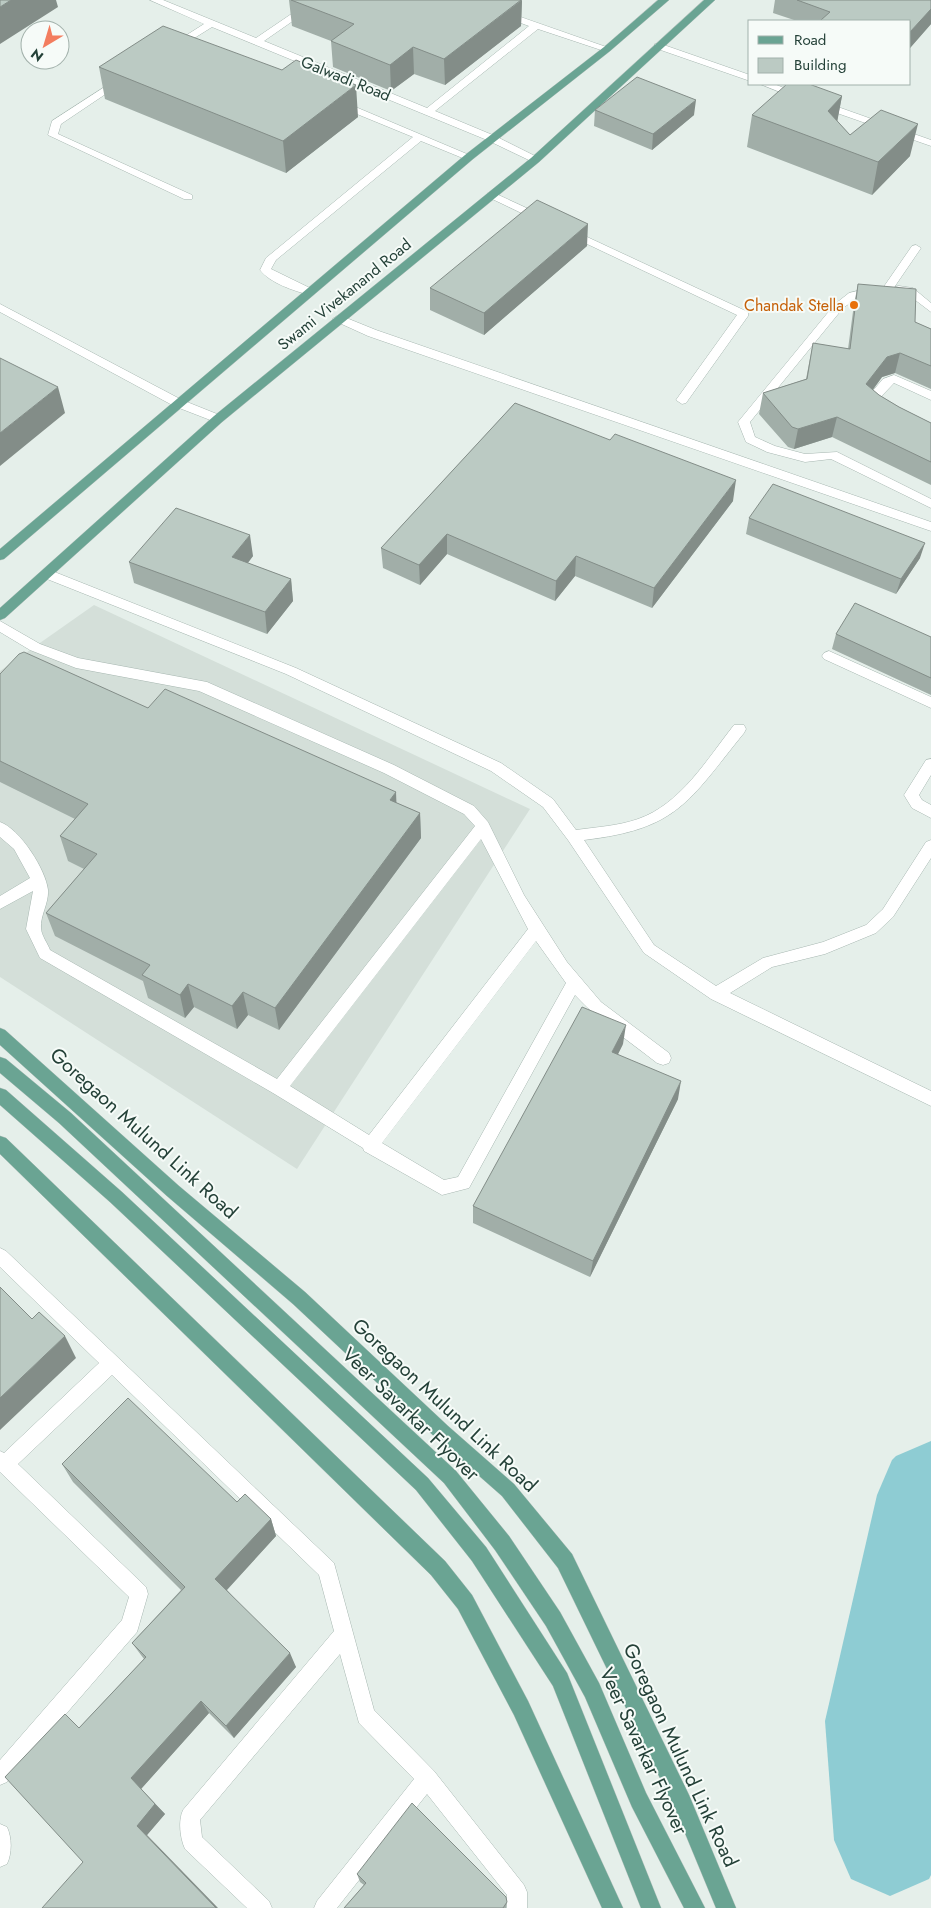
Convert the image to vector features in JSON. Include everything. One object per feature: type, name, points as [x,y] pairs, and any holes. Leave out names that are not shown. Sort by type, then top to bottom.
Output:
[{"type":"main road","name":"Swami Vivekanand Road","points":[[0,556],[469,156],[607,49],[664,0]]},
{"type":"main road","name":"Swami Vivekanand Road","points":[[0,615],[218,419],[535,160],[710,0]]},
{"type":"main road","name":"Goregaon Mulund Link Road","points":[[0,1035],[174,1191],[299,1298],[442,1432],[508,1490],[537,1525],[569,1570],[682,1802],[726,1908]]},
{"type":"main road","name":"Veer Savarkar Flyover","points":[[0,1064],[65,1118],[450,1477],[502,1543],[553,1619],[592,1690],[639,1800],[695,1908]]},
{"type":"main road","points":[[0,1095],[116,1197],[422,1484],[479,1554],[560,1680],[651,1908]]},
{"type":"main road","points":[[0,1143],[438,1568],[465,1602],[521,1708],[612,1908]]},
{"type":"street","name":"Galwadi Road","points":[[155,0],[491,138],[535,160]]},
{"type":"street","points":[[257,42],[318,0]]},
{"type":"street","points":[[463,0],[607,49]]},
{"type":"street","points":[[185,43],[212,23]]},
{"type":"street","points":[[428,112],[536,25]]},
{"type":"street","points":[[658,46],[748,77]]},
{"type":"street","points":[[294,70],[306,62]]},
{"type":"street","points":[[128,76],[56,123],[52,134],[188,197]]},
{"type":"street","points":[[768,85],[931,143]]},
{"type":"street","points":[[333,101],[469,156]]},
{"type":"street","points":[[310,292],[279,279],[265,270],[271,258],[420,137]]},
{"type":"street","points":[[492,195],[744,314],[682,400]]},
{"type":"street","points":[[889,287],[916,248]]},
{"type":"street","points":[[931,309],[909,290],[889,287],[853,295],[839,306],[744,422],[750,439],[771,449],[805,458],[833,455],[931,504]]},
{"type":"street","points":[[0,307],[178,403],[218,419]]},
{"type":"street","points":[[339,319],[372,333],[931,527]]},
{"type":"street","points":[[882,413],[869,403],[887,382],[894,379],[931,396]]},
{"type":"street","points":[[47,574],[291,671],[496,767],[548,803],[573,836],[649,949],[716,994],[841,1053],[931,1099]]},
{"type":"street","points":[[0,626],[35,647],[76,663],[202,686],[389,769],[468,810],[482,828],[536,930],[574,983],[598,1008],[663,1058]]},
{"type":"street","points":[[43,663],[58,656]]},
{"type":"street","points":[[829,656],[931,703]]},
{"type":"street","points":[[573,836],[639,825],[665,812],[684,795],[739,729]]},
{"type":"street","points":[[931,764],[911,795],[917,804],[931,812]]},
{"type":"street","points":[[0,828],[19,845],[39,880],[41,893],[33,929],[45,954],[279,1088],[370,1146],[442,1188],[463,1183],[574,983]]},
{"type":"street","points":[[279,1088],[482,828]]},
{"type":"street","points":[[716,994],[768,962],[825,948],[871,929],[888,913],[931,846]]},
{"type":"street","points":[[0,903],[39,880]]},
{"type":"street","points":[[370,1146],[536,930]]},
{"type":"street","points":[[0,1256],[327,1570],[366,1716],[427,1778],[516,1892],[517,1908]]},
{"type":"street","points":[[0,1775],[130,1625],[139,1594],[2,1462],[112,1363]]},
{"type":"street","points":[[262,1908],[192,1842],[190,1817],[344,1634]]},
{"type":"street","points":[[324,1908],[427,1778]]},
{"type":"street","points":[[0,1834],[0,1857]]},
{"type":"shaded area","points":[[94,605],[530,809],[297,1169],[0,977],[0,671]]},
{"type":"building","points":[[0,0],[11,0],[0,7]]},
{"type":"building","points":[[291,0],[521,0],[444,59],[413,47],[390,65],[331,41],[354,24]]},
{"type":"building","points":[[797,0],[931,0],[931,9],[911,31],[911,20],[821,20],[830,12]]},
{"type":"building","points":[[163,26],[282,70],[296,60],[356,85],[283,141],[99,67]]},
{"type":"building","points":[[637,77],[696,100],[653,134],[595,110]]},
{"type":"building","points":[[786,85],[812,85],[842,96],[828,111],[850,135],[881,110],[918,124],[878,162],[752,115]]},
{"type":"building","points":[[537,200],[588,224],[484,313],[430,288]]},
{"type":"building","points":[[858,284],[916,289],[915,322],[931,329],[931,366],[900,353],[887,357],[866,384],[879,395],[899,407],[931,423],[931,462],[837,417],[798,429],[792,427],[763,393],[807,379],[813,343],[850,349]]},
{"type":"building","points":[[0,358],[58,387],[0,433]]},
{"type":"building","points":[[515,403],[610,440],[615,434],[736,480],[654,588],[576,556],[556,581],[447,534],[419,565],[381,548]]},
{"type":"building","points":[[773,484],[925,543],[901,579],[749,518]]},
{"type":"building","points":[[176,508],[250,535],[232,557],[291,579],[265,612],[129,562]]},
{"type":"building","points":[[855,603],[931,637],[931,678],[836,634]]},
{"type":"building","points":[[24,652],[148,708],[165,689],[396,792],[390,800],[420,813],[275,1008],[243,992],[232,1006],[188,984],[180,995],[142,975],[150,965],[46,913],[97,854],[60,836],[88,804],[0,761],[0,674],[19,654]]},
{"type":"building","points":[[582,1007],[626,1025],[612,1052],[681,1081],[593,1261],[473,1206]]},
{"type":"building","points":[[0,1287],[32,1319],[39,1312],[65,1336],[0,1398]]},
{"type":"building","points":[[128,1398],[237,1502],[245,1494],[271,1519],[215,1579],[290,1653],[226,1726],[201,1701],[131,1778],[155,1804],[137,1826],[216,1908],[42,1908],[83,1862],[5,1777],[65,1714],[79,1728],[146,1657],[132,1643],[185,1587],[62,1464]]},
{"type":"building","points":[[412,1803],[506,1897],[507,1902],[503,1908],[344,1908],[366,1883],[357,1874]]},
{"type":"waterway","points":[[890,1840],[879,1721],[927,1495],[931,1491]]},
{"type":"place","name":"Chandak Stella","points":[[854,305]]}]
